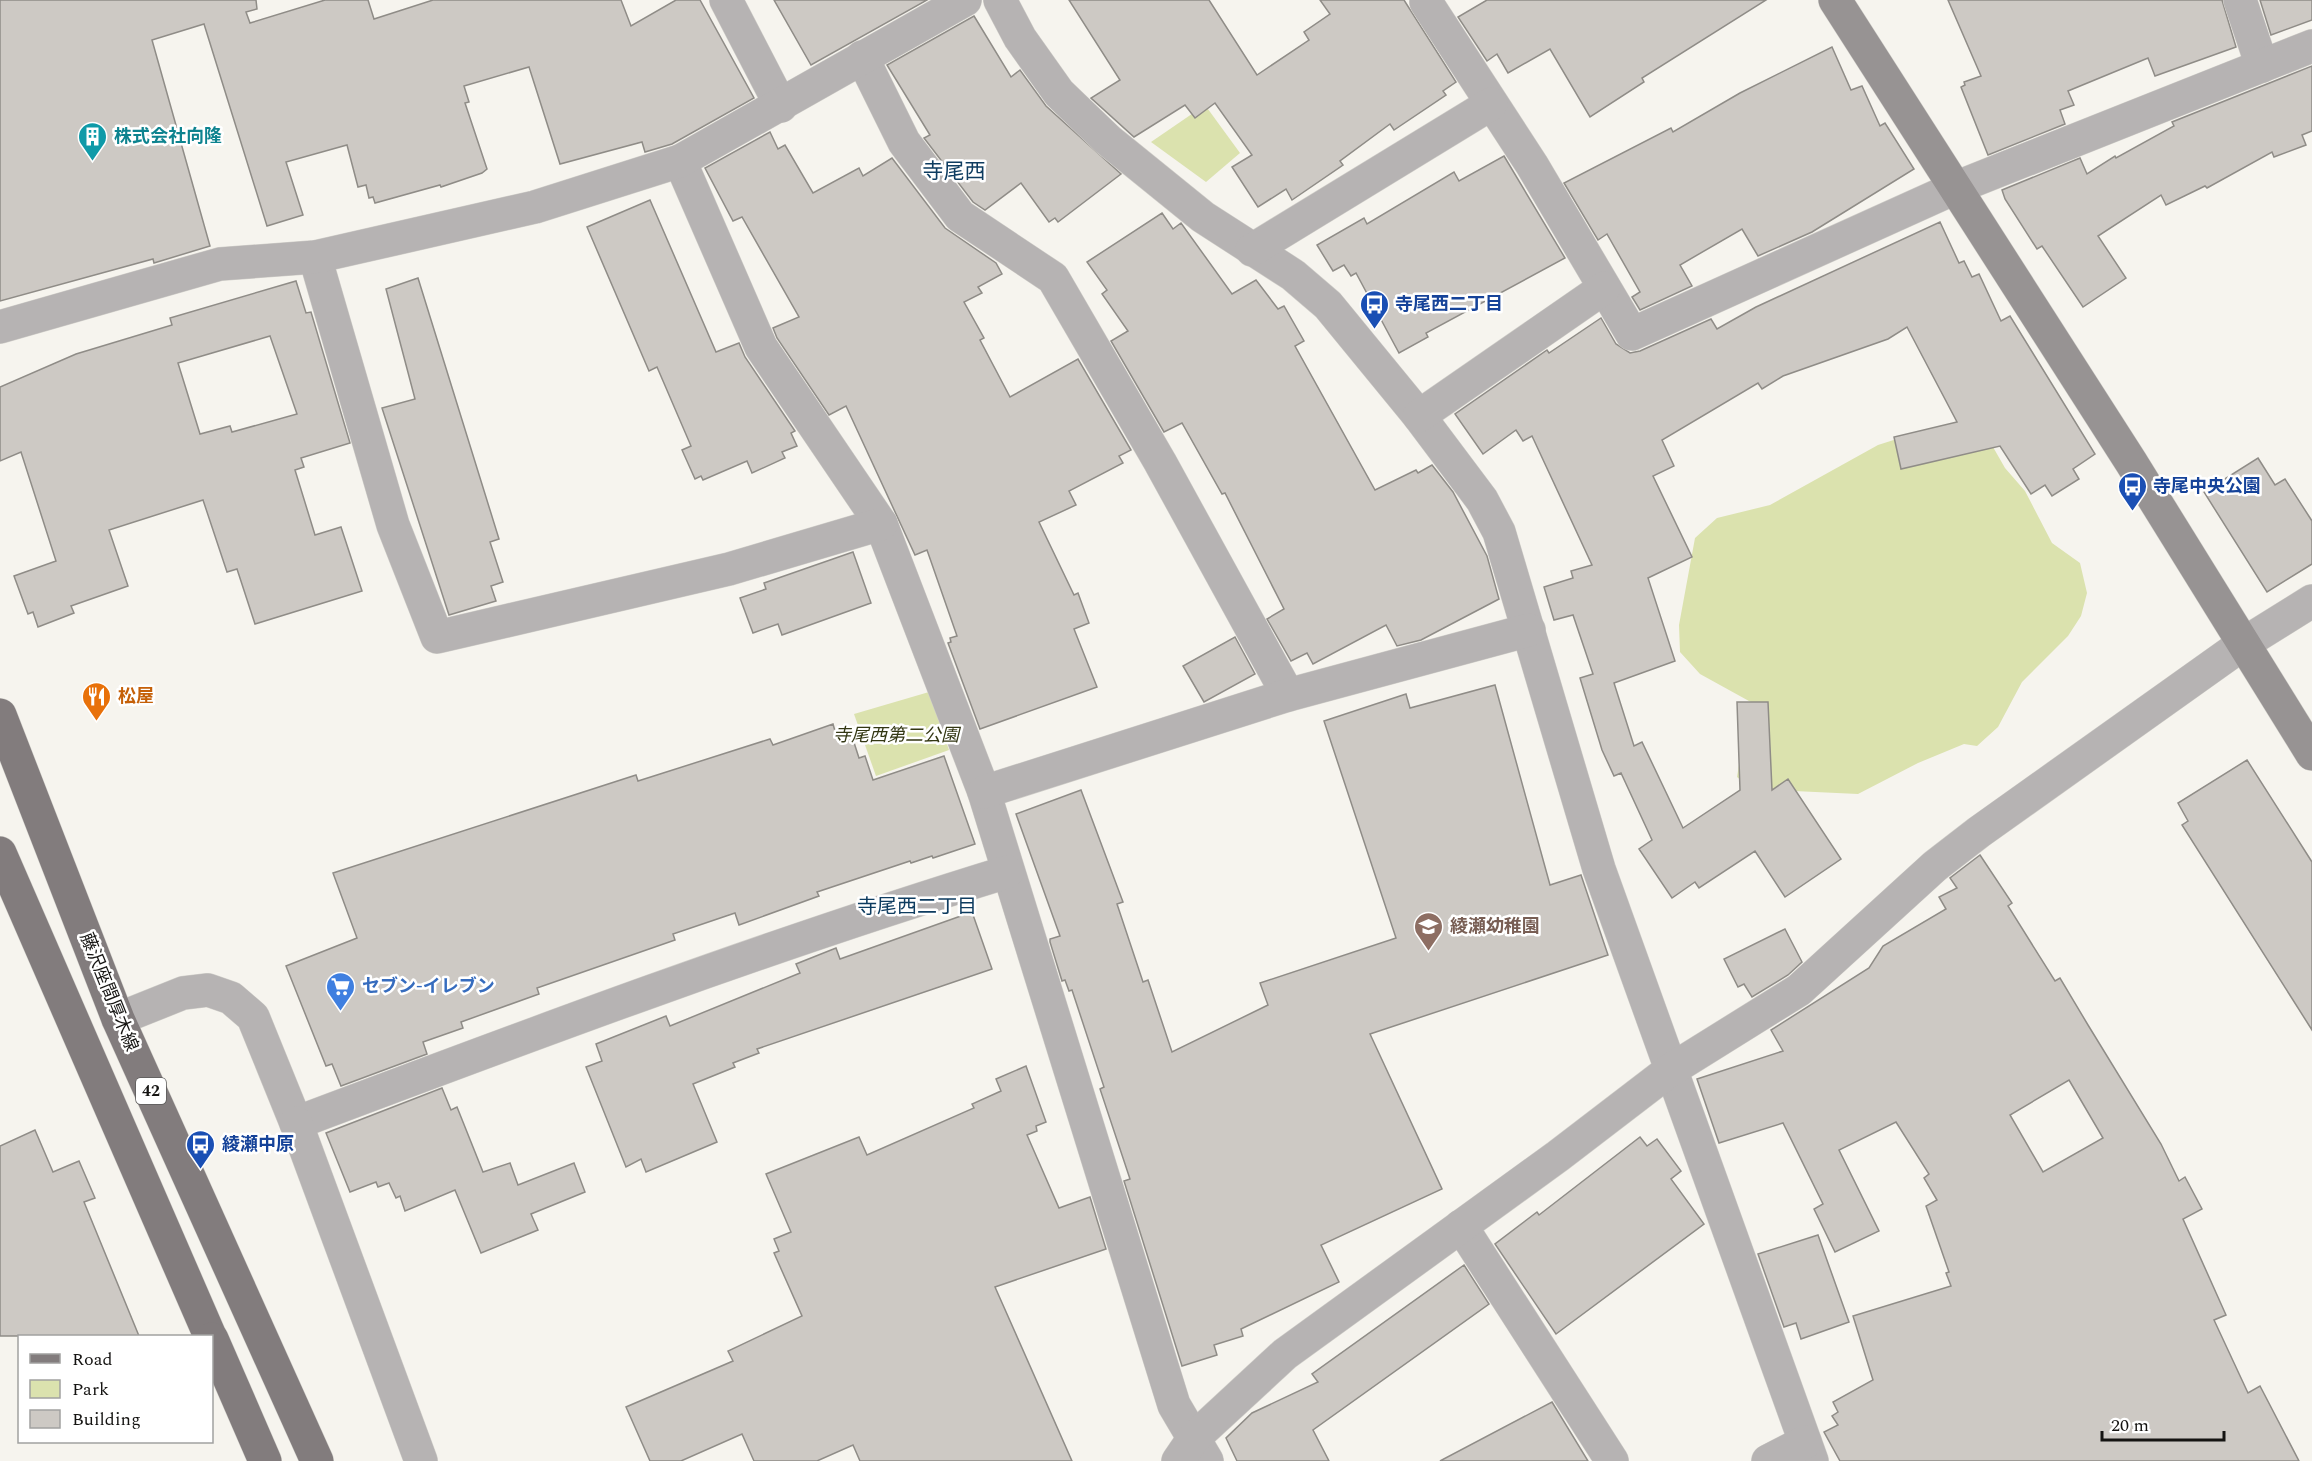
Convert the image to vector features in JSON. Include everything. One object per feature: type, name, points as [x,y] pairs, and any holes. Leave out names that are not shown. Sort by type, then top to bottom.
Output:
[{"type":"main road","name":"藤沢座間厚木線","points":[[0,715],[118,1019],[317,1461]]},
{"type":"main road","name":"42","points":[[0,853],[210,1335]]},
{"type":"main road","name":"42","points":[[213,1343],[265,1461]]},
{"type":"street","points":[[726,0],[782,106]]},
{"type":"street","points":[[0,327],[220,264],[315,257],[535,207],[680,161],[782,106],[862,57],[965,0]]},
{"type":"street","points":[[1000,0],[1020,38],[1059,93],[1108,140],[1161,184],[1252,250],[1293,275],[1328,304],[1482,500],[1499,532],[1599,869],[1669,1071],[1808,1451],[1768,1461]]},
{"type":"street","points":[[1835,0],[2132,462],[2312,754]]},
{"type":"street","points":[[2240,0],[2262,66]]},
{"type":"street","points":[[1426,2],[1532,165],[1632,333],[1954,188],[2312,46]]},
{"type":"street","points":[[862,57],[904,142],[960,216],[1053,278],[1160,462],[1288,695]]},
{"type":"street","points":[[1252,250],[1491,104]]},
{"type":"street","points":[[680,161],[761,347],[881,524],[984,792],[1174,1405],[1193,1454],[1285,1354],[1669,1071],[1799,990],[1935,866],[1979,832],[2243,644],[2312,602]]},
{"type":"street","points":[[315,257],[393,525],[437,637],[729,569],[881,524]]},
{"type":"street","points":[[1419,417],[1604,288]]},
{"type":"street","points":[[984,792],[1288,695],[1529,630]]},
{"type":"street","points":[[296,1123],[849,920],[1007,872]]},
{"type":"street","points":[[118,1019],[183,993],[208,990],[231,998],[253,1017],[296,1123],[421,1461]]},
{"type":"street","points":[[1461,1226],[1612,1461]]},
{"type":"green space","points":[[1205,105],[1240,153],[1206,182],[1151,142]]},
{"type":"green space","points":[[1925,430],[1989,440],[2005,468],[2025,491],[2052,543],[2080,563],[2087,593],[2081,616],[2068,636],[2022,682],[1998,727],[1977,746],[1964,744],[1918,763],[1858,794],[1752,789],[1737,777],[1740,759],[1758,706],[1700,674],[1680,652],[1679,625],[1695,538],[1717,518],[1770,505],[1878,445]]},
{"type":"green space","name":"寺尾西第二公園","points":[[929,692],[949,750],[876,776],[854,714]]},
{"type":"building","points":[[0,0],[256,0],[257,9],[246,12],[250,23],[325,0],[368,0],[374,19],[433,0],[621,0],[631,26],[676,0],[700,0],[754,98],[672,144],[645,152],[642,142],[560,164],[529,67],[464,86],[469,102],[465,103],[487,169],[482,173],[441,187],[440,185],[375,203],[373,197],[369,198],[366,185],[358,187],[347,145],[286,162],[303,215],[267,226],[204,24],[152,40],[210,246],[154,263],[153,259],[0,301]]},
{"type":"building","points":[[774,0],[927,0],[811,65]]},
{"type":"building","points":[[1069,0],[1209,0],[1257,75],[1309,40],[1304,32],[1330,14],[1320,0],[1404,0],[1456,82],[1443,91],[1446,95],[1394,130],[1390,124],[1340,161],[1343,165],[1292,200],[1286,189],[1258,207],[1232,167],[1252,155],[1215,103],[1195,118],[1185,105],[1134,137],[1091,98],[1120,80]]},
{"type":"building","points":[[1487,0],[1766,0],[1642,78],[1644,82],[1590,117],[1550,49],[1508,73],[1497,54],[1487,61],[1458,17]]},
{"type":"building","points":[[1948,0],[2222,0],[2236,47],[2155,76],[2148,58],[2068,91],[2074,105],[2060,110],[2065,124],[1988,155],[1961,87],[1965,85],[1964,82],[1981,76]]},
{"type":"building","points":[[2260,0],[2312,0],[2312,20],[2271,35]]},
{"type":"building","points":[[974,16],[1011,77],[1020,70],[1046,106],[1121,174],[1058,222],[1055,218],[1049,222],[1021,183],[985,210],[973,202],[924,138],[930,135],[887,65]]},
{"type":"building","points":[[1832,47],[1851,90],[1862,86],[1880,126],[1885,123],[1914,169],[1812,232],[1758,256],[1742,229],[1680,265],[1692,286],[1640,310],[1632,297],[1640,292],[1607,234],[1598,240],[1564,183],[1671,128],[1673,132],[1740,93]]},
{"type":"building","points":[[2312,66],[2312,131],[2302,135],[2306,145],[2274,157],[2272,152],[2207,188],[2205,186],[2166,205],[2161,195],[2098,236],[2126,278],[2083,307],[2042,246],[2037,249],[2005,199],[2002,190],[2080,158],[2087,174],[2115,156],[2116,158],[2174,126],[2172,122]]},
{"type":"building","points":[[770,132],[778,149],[785,145],[813,193],[859,168],[863,176],[892,158],[945,228],[996,263],[1002,274],[978,287],[982,293],[964,302],[984,338],[980,340],[1010,397],[1078,359],[1131,450],[1119,456],[1123,463],[1069,491],[1076,505],[1039,522],[1074,595],[1078,593],[1089,623],[1074,629],[1097,687],[980,729],[948,643],[951,642],[950,638],[957,636],[927,550],[915,555],[846,406],[829,415],[777,338],[773,328],[799,317],[742,217],[733,221],[705,168]]},
{"type":"building","points":[[1504,156],[1565,258],[1426,333],[1428,337],[1399,353],[1356,273],[1351,276],[1344,265],[1333,271],[1317,245],[1364,218],[1367,224],[1454,172],[1459,181]]},
{"type":"building","points":[[650,200],[716,352],[739,343],[745,357],[795,431],[791,433],[797,446],[782,452],[785,458],[752,473],[747,461],[703,480],[701,476],[695,479],[682,450],[691,446],[657,367],[649,371],[587,227]]},
{"type":"building","points":[[1162,213],[1173,229],[1181,223],[1232,294],[1256,280],[1278,309],[1284,306],[1304,341],[1295,346],[1375,490],[1416,470],[1418,473],[1432,465],[1453,492],[1487,556],[1499,599],[1421,640],[1397,646],[1386,625],[1313,664],[1307,653],[1291,661],[1267,619],[1284,609],[1225,493],[1222,494],[1182,423],[1164,432],[1111,341],[1128,331],[1102,294],[1107,290],[1087,262]]},
{"type":"building","points":[[1940,222],[1959,263],[1964,261],[1972,277],[1979,274],[2001,321],[2010,316],[2095,454],[2073,469],[2079,479],[2052,496],[2045,485],[2031,494],[2000,446],[1901,469],[1894,437],[1957,422],[1907,327],[1888,339],[1783,376],[1762,389],[1758,383],[1662,440],[1674,466],[1653,476],[1692,557],[1648,578],[1675,661],[1614,683],[1634,746],[1642,742],[1683,828],[1740,790],[1737,702],[1768,702],[1772,790],[1788,779],[1841,859],[1785,897],[1755,851],[1699,888],[1695,882],[1672,898],[1639,849],[1652,840],[1621,773],[1614,776],[1602,750],[1580,678],[1593,674],[1573,615],[1554,620],[1544,587],[1573,578],[1571,571],[1592,565],[1532,436],[1523,441],[1516,430],[1483,454],[1455,414],[1547,350],[1549,353],[1601,318],[1616,344],[1630,353],[1640,351],[1711,319],[1717,329],[1756,307]]},
{"type":"building","points":[[418,278],[499,539],[490,542],[503,582],[491,586],[496,601],[449,615],[382,408],[415,399],[386,289]]},
{"type":"building","points":[[296,281],[306,313],[311,312],[350,443],[301,458],[304,467],[295,470],[315,535],[341,527],[362,591],[255,624],[237,569],[227,572],[203,500],[109,530],[128,586],[71,606],[74,613],[38,627],[33,612],[28,614],[14,576],[56,561],[21,452],[0,461],[0,387],[76,354],[172,325],[170,318]],"holes":[[[270,336],[297,414],[232,432],[230,426],[200,434],[178,363]]]},
{"type":"building","points":[[2258,458],[2275,485],[2285,479],[2312,521],[2312,564],[2267,592],[2204,492]]},
{"type":"building","points":[[853,552],[871,603],[782,635],[778,624],[753,633],[740,598],[766,589],[764,583]]},
{"type":"building","points":[[1235,637],[1255,674],[1204,702],[1183,666]]},
{"type":"building","points":[[1495,685],[1550,885],[1581,875],[1608,955],[1370,1034],[1442,1189],[1321,1245],[1339,1282],[1241,1329],[1243,1336],[1214,1345],[1217,1355],[1182,1366],[1124,1181],[1130,1179],[1100,1089],[1104,1087],[1072,990],[1069,991],[1065,980],[1062,981],[1050,942],[1050,939],[1060,936],[1016,814],[1081,790],[1123,902],[1117,904],[1143,982],[1148,980],[1172,1052],[1268,1005],[1260,983],[1396,938],[1324,721],[1406,694],[1410,708]]},
{"type":"building","points":[[833,724],[835,731],[849,727],[859,758],[865,756],[873,780],[944,756],[975,844],[933,858],[932,856],[911,863],[910,861],[817,892],[819,896],[739,925],[735,913],[673,934],[675,940],[537,988],[539,994],[461,1022],[463,1028],[423,1042],[427,1054],[341,1086],[332,1064],[326,1066],[286,966],[357,938],[333,873],[636,775],[638,781],[770,739],[773,745]]},
{"type":"building","points":[[2247,760],[2312,862],[2312,1030],[2182,825],[2188,821],[2178,803]]},
{"type":"building","points":[[1980,855],[2012,903],[2008,906],[2055,981],[2060,978],[2161,1144],[2179,1181],[2185,1177],[2202,1209],[2183,1219],[2226,1315],[2214,1320],[2248,1393],[2260,1386],[2299,1461],[1840,1461],[1824,1432],[1838,1425],[1832,1416],[1838,1412],[1833,1402],[1873,1380],[1853,1316],[1951,1286],[1946,1273],[1949,1272],[1926,1206],[1937,1200],[1924,1178],[1929,1174],[1896,1122],[1839,1150],[1879,1231],[1835,1252],[1814,1209],[1823,1204],[1783,1123],[1719,1143],[1697,1079],[1783,1051],[1771,1030],[1869,968],[1883,946],[1946,909],[1939,897],[1957,888],[1950,878]],"holes":[[[2069,1080],[2103,1138],[2043,1172],[2010,1115]]]},
{"type":"building","points":[[972,912],[992,969],[757,1049],[759,1053],[733,1063],[735,1067],[693,1084],[717,1142],[646,1172],[641,1159],[626,1167],[586,1067],[602,1061],[596,1044],[666,1016],[670,1026],[800,973],[796,964],[836,948],[840,959]]},
{"type":"building","points":[[1785,929],[1802,962],[1788,975],[1752,997],[1744,984],[1738,987],[1724,959]]},
{"type":"building","points":[[1026,1066],[1046,1122],[1036,1126],[1037,1131],[1027,1135],[1059,1208],[1090,1197],[1106,1249],[995,1287],[1072,1461],[860,1461],[853,1445],[817,1461],[754,1461],[742,1434],[681,1461],[650,1461],[626,1407],[733,1361],[728,1351],[802,1316],[774,1253],[779,1251],[774,1239],[791,1232],[766,1174],[859,1137],[867,1155],[974,1108],[972,1104],[1001,1091],[996,1079]]},
{"type":"building","points":[[442,1088],[451,1110],[457,1107],[483,1172],[510,1163],[518,1185],[574,1163],[585,1192],[531,1214],[538,1230],[481,1253],[455,1190],[405,1211],[400,1196],[396,1198],[389,1183],[378,1187],[376,1182],[350,1192],[326,1133]]},
{"type":"building","points":[[35,1130],[53,1172],[79,1161],[95,1198],[84,1202],[139,1335],[0,1336],[0,1146]]},
{"type":"building","points":[[1640,1137],[1647,1146],[1657,1139],[1681,1171],[1671,1179],[1704,1224],[1556,1334],[1495,1244],[1537,1212],[1539,1215]]},
{"type":"building","points":[[1818,1235],[1849,1322],[1801,1339],[1796,1323],[1784,1327],[1758,1254]]},
{"type":"building","points":[[1464,1265],[1489,1304],[1313,1430],[1329,1461],[1237,1461],[1226,1438],[1252,1413],[1318,1382],[1312,1374]]},
{"type":"building","points":[[1552,1402],[1588,1461],[1440,1461]]},
{"type":"place","name":"株式会社向隆","points":[[93,162]]},
{"type":"place","name":"寺尾西二丁目","points":[[1374,330]]},
{"type":"place","name":"寺尾中央公園","points":[[2132,512]]},
{"type":"place","name":"松屋","points":[[97,722]]},
{"type":"place","name":"綾瀬幼稚園","points":[[1429,952]]},
{"type":"place","name":"セブン-イレブン","points":[[341,1012]]},
{"type":"place","name":"綾瀬中原","points":[[201,1170]]},
{"type":"district","name":"寺尾西","points":[[954,172]]},
{"type":"district","name":"寺尾西二丁目","points":[[917,907]]}]
